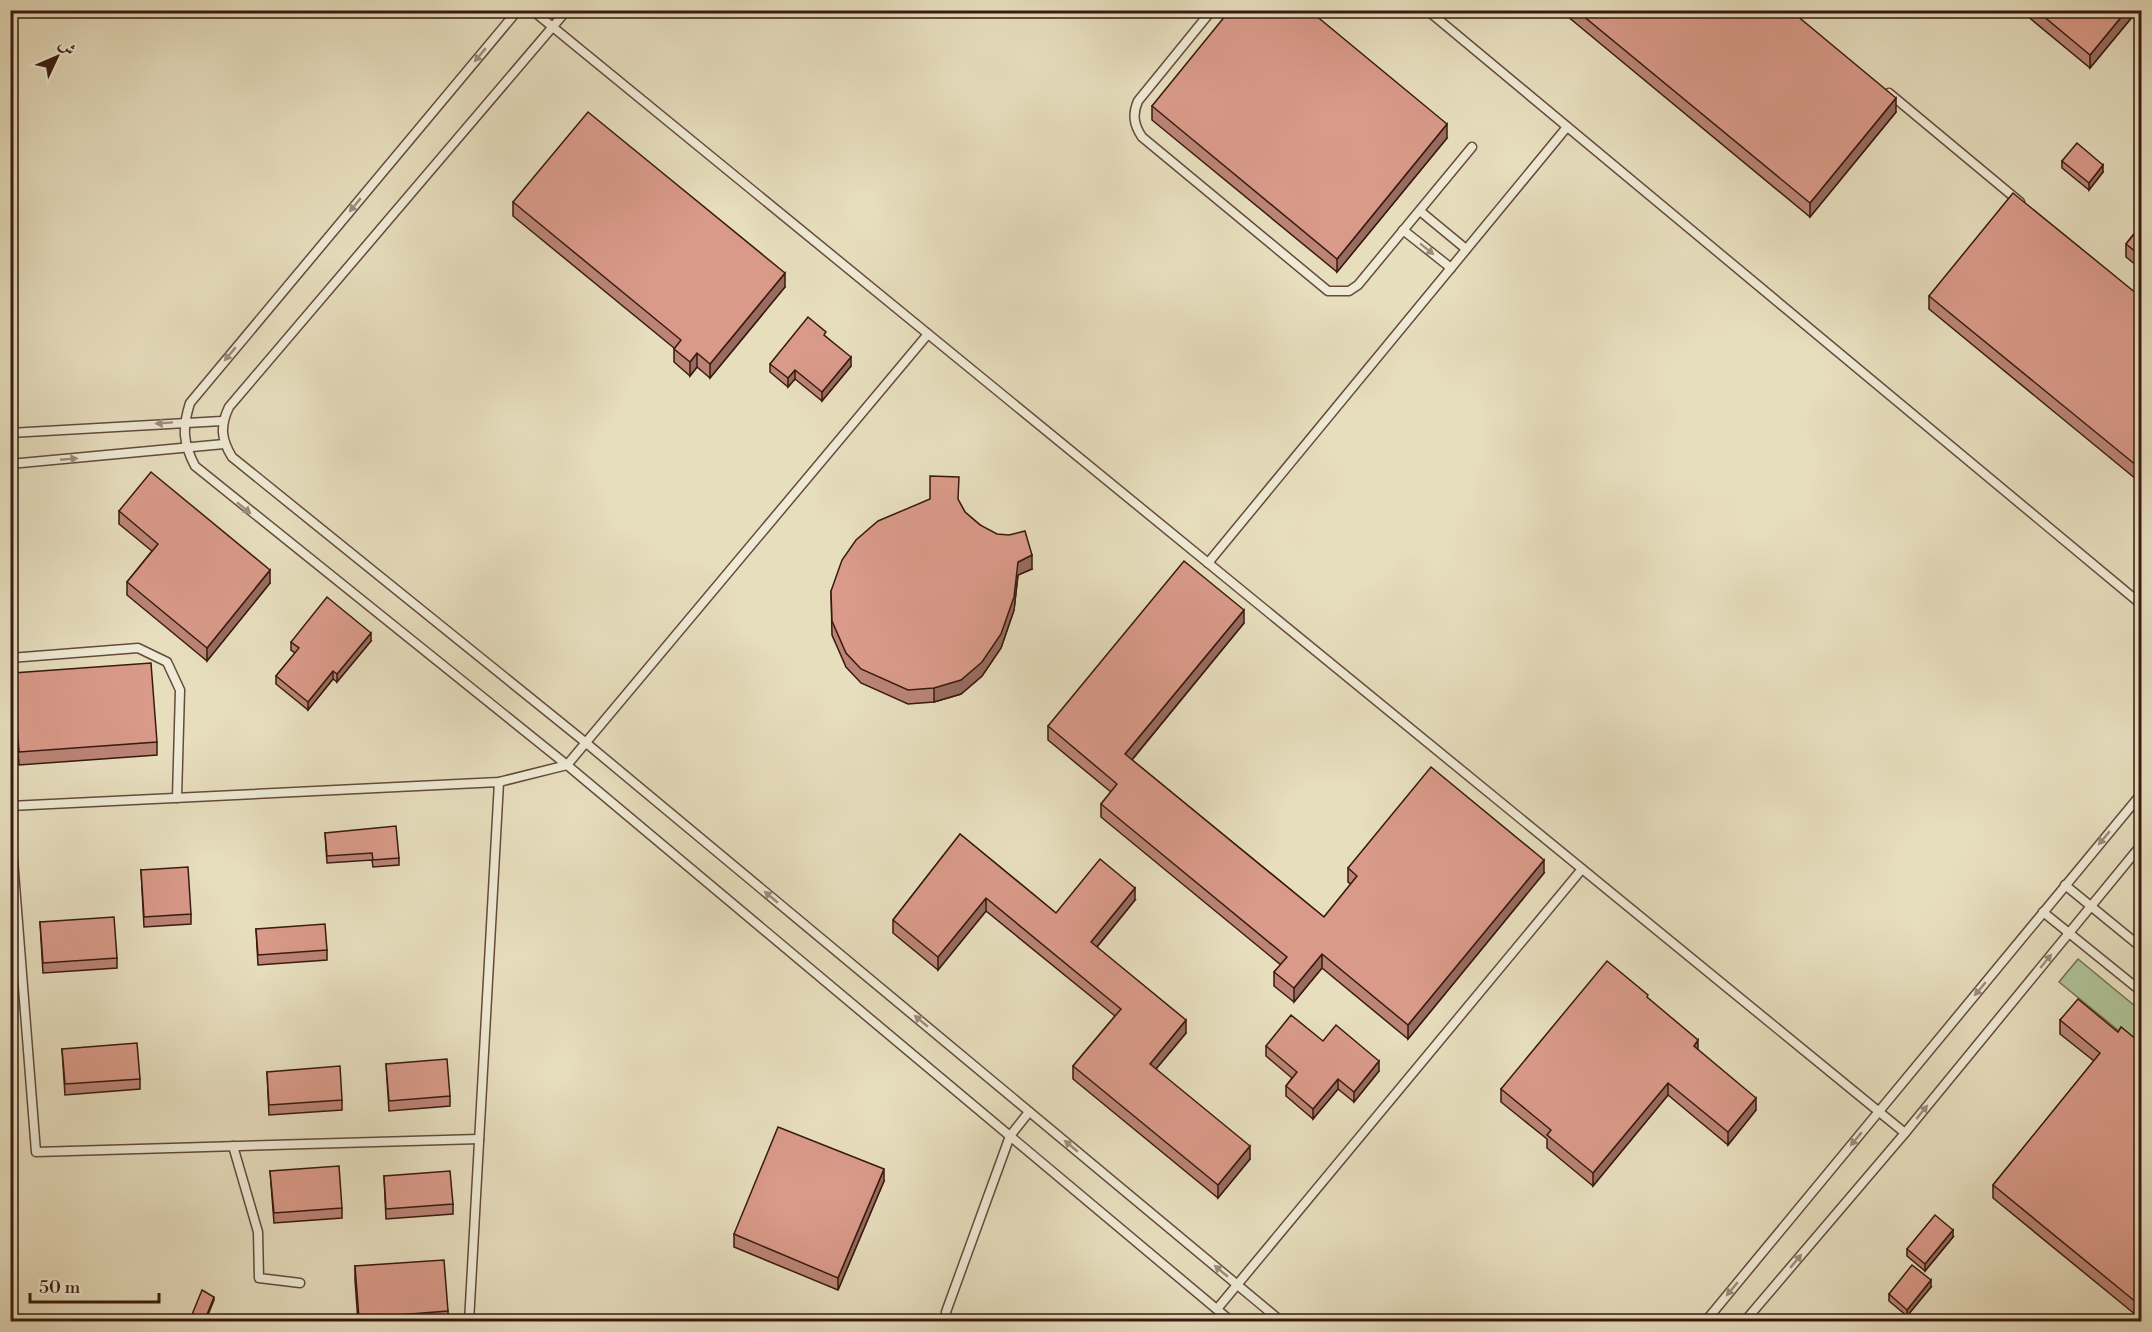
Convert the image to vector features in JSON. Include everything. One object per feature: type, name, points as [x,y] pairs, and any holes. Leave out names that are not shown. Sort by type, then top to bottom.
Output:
[{"type":"lane","points":[[518,10],[190,403],[183,422],[186,449],[195,466],[208,479],[567,765],[1232,1322]]},
{"type":"lane","points":[[532,10],[1905,1133]]},
{"type":"lane","points":[[567,10],[238,395],[222,421],[224,444],[232,457],[585,742],[1282,1322]]},
{"type":"lane","points":[[1212,10],[1138,101],[1134,120],[1142,137],[1328,291],[1349,291],[1358,285],[1473,147]]},
{"type":"lane","points":[[1427,10],[2142,605]]},
{"type":"lane","points":[[1880,86],[2024,205]]},
{"type":"lane","points":[[1208,563],[1567,127]]},
{"type":"lane","points":[[1420,211],[1467,249]]},
{"type":"lane","points":[[1403,230],[1450,268]]},
{"type":"lane","points":[[10,806],[499,782],[567,765],[928,334]]},
{"type":"lane","points":[[10,433],[222,421]]},
{"type":"lane","points":[[10,464],[224,444]]},
{"type":"lane","points":[[10,658],[138,648],[167,662],[180,690],[177,798]]},
{"type":"lane","points":[[469,1322],[499,782]]},
{"type":"lane","points":[[1705,1322],[2142,793]]},
{"type":"lane","points":[[10,821],[36,1152],[479,1139]]},
{"type":"lane","points":[[1744,1322],[1905,1133],[2142,844]]},
{"type":"lane","points":[[1217,1309],[1582,869]]},
{"type":"lane","points":[[2065,885],[2142,948]]},
{"type":"lane","points":[[2043,912],[2142,992]]},
{"type":"lane","points":[[946,1322],[946,1312],[1010,1136],[1029,1112]]},
{"type":"lane","points":[[233,1146],[258,1232],[259,1278],[300,1283]]},
{"type":"green space","points":[[2078,959],[2141,1011],[2141,1049],[2059,982]]},
{"type":"building","points":[[1230,10],[1309,10],[1447,124],[1337,259],[1152,106]]},
{"type":"building","points":[[1576,10],[1790,10],[1896,98],[1810,203]]},
{"type":"building","points":[[2036,10],[2127,10],[2090,55]]},
{"type":"building","points":[[588,112],[785,273],[710,364],[697,353],[690,362],[674,349],[681,340],[513,202]]},
{"type":"building","points":[[2077,143],[2103,165],[2089,183],[2062,161]]},
{"type":"building","points":[[2013,193],[2142,298],[2142,470],[1929,296]]},
{"type":"building","points":[[2142,224],[2142,257],[2126,244]]},
{"type":"building","points":[[808,317],[826,332],[824,335],[851,357],[822,392],[795,370],[788,378],[770,364]]},
{"type":"building","points":[[151,472],[270,570],[207,648],[127,582],[158,544],[119,511]]},
{"type":"building","points":[[930,476],[959,477],[958,499],[965,512],[980,525],[997,534],[1009,535],[1025,531],[1032,555],[1018,562],[1014,597],[1001,634],[982,662],[961,680],[934,688],[908,690],[861,669],[846,653],[832,621],[831,591],[842,560],[856,540],[878,521],[930,499]]},
{"type":"building","points":[[1184,561],[1244,610],[1125,754],[1324,917],[1357,876],[1348,868],[1431,767],[1544,860],[1408,1025],[1322,954],[1294,988],[1274,972],[1287,957],[1101,804],[1117,784],[1048,726]]},
{"type":"building","points":[[327,597],[371,633],[337,674],[333,671],[308,702],[276,676],[299,648],[291,642]]},
{"type":"building","points":[[151,663],[157,742],[19,752],[13,673]]},
{"type":"building","points":[[396,826],[399,858],[373,860],[372,853],[327,856],[325,833]]},
{"type":"building","points":[[960,834],[1056,913],[1100,859],[1135,888],[1091,942],[1186,1020],[1150,1064],[1250,1146],[1218,1185],[1073,1066],[1121,1009],[986,898],[938,957],[893,920]]},
{"type":"building","points":[[188,867],[191,914],[144,917],[141,870]]},
{"type":"building","points":[[114,917],[117,958],[43,963],[40,922]]},
{"type":"building","points":[[325,924],[327,950],[258,955],[256,929]]},
{"type":"building","points":[[1607,961],[1698,1040],[1694,1046],[1756,1098],[1728,1132],[1668,1083],[1593,1173],[1547,1135],[1551,1130],[1501,1089]]},
{"type":"building","points":[[2078,999],[2118,1032],[2121,1027],[2142,1044],[2142,1307],[1993,1185],[2100,1053],[2060,1020]]},
{"type":"building","points":[[1291,1015],[1323,1041],[1336,1025],[1379,1061],[1354,1092],[1338,1079],[1313,1109],[1286,1086],[1297,1072],[1266,1046]]},
{"type":"building","points":[[137,1043],[140,1079],[65,1084],[62,1049]]},
{"type":"building","points":[[447,1059],[450,1096],[389,1101],[386,1064]]},
{"type":"building","points":[[340,1066],[342,1100],[269,1105],[267,1072]]},
{"type":"building","points":[[778,1127],[884,1169],[838,1278],[734,1234]]},
{"type":"building","points":[[339,1166],[342,1208],[274,1213],[270,1171]]},
{"type":"building","points":[[450,1171],[453,1204],[386,1209],[384,1176]]},
{"type":"building","points":[[1935,1215],[1953,1230],[1925,1264],[1907,1249]]},
{"type":"building","points":[[444,1260],[448,1311],[359,1318],[355,1266]]},
{"type":"building","points":[[1912,1265],[1931,1280],[1907,1310],[1889,1294]]},
{"type":"building","points":[[202,1290],[214,1297],[204,1322],[189,1322]]}]
